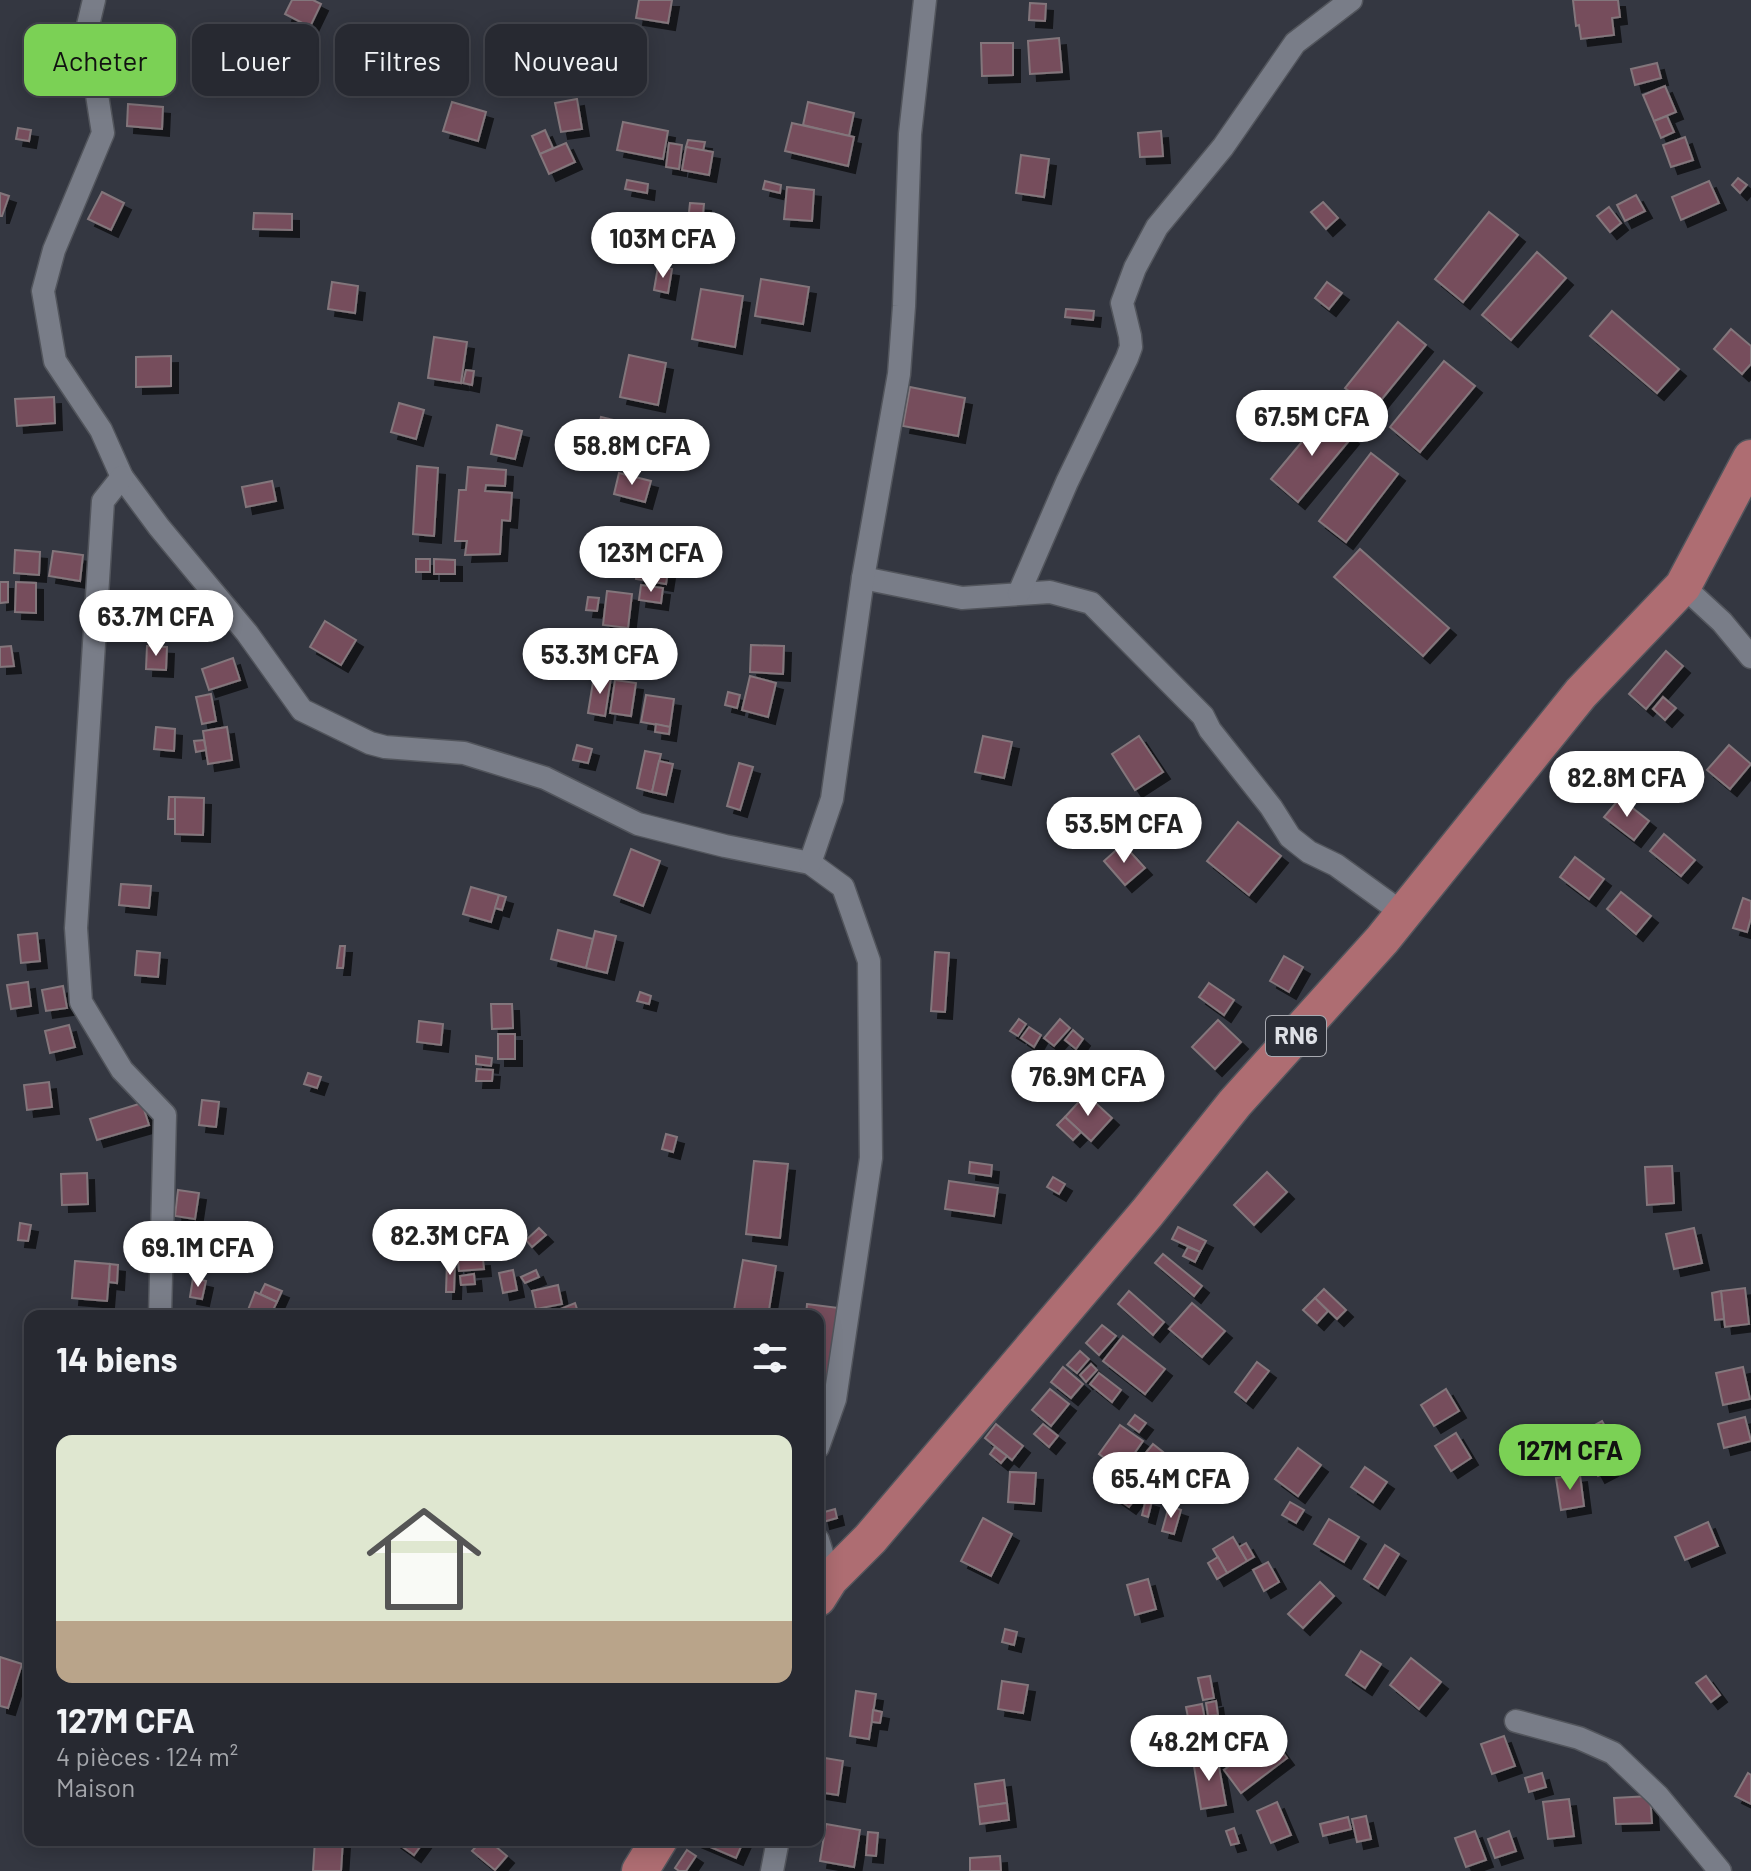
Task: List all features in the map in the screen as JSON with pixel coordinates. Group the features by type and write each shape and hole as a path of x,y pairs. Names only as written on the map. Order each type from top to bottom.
{"highway":[{"name":"RN6","path":"824,1588 870,1539 1147,1213 1235,1103 1382,940 1401,912 1581,693 1683,586 1751,458"},
{"path":"640,1871 655,1846"}],"street":[{"path":"94,0 84,42 103,133 54,250 43,291 55,361 101,430 122,477 247,633 302,710 370,743 464,753 545,778 638,824 810,863 843,887 869,961 871,1158 835,1399 824,1430"},
{"path":"810,863 832,799 863,578 899,374 910,134 925,0"},
{"path":"1019,593 1067,482 1127,358 1131,347 1122,303 1135,268 1157,227 1223,147 1295,43 1351,0"},
{"path":"122,477 103,501 76,928 81,1002 122,1070 165,1115 160,1310"},
{"path":"863,578 962,598 1050,592 1091,603 1203,716 1210,730 1271,807 1290,837 1309,852 1336,865 1401,912"},
{"path":"1683,586 1722,622 1751,657"},
{"path":"1516,1721 1579,1738 1613,1753 1658,1796 1720,1871"},
{"path":"772,1871 777,1846"}],"building":[{"path":"292,0 313,0 321,4 311,24 304,24 285,14"},
{"path":"639,0 672,0 668,23 636,18"},
{"path":"1573,0 1618,0 1620,17 1612,18 1614,35 1581,39"},
{"path":"1030,3 1046,4 1045,21 1029,20"},
{"path":"1059,38 1062,72 1030,74 1028,41"},
{"path":"981,43 1013,43 1013,75 982,76"},
{"path":"1657,63 1661,78 1635,85 1631,69"},
{"path":"1665,86 1676,112 1654,121 1643,95"},
{"path":"577,99 582,129 561,132 555,103"},
{"path":"452,102 486,112 478,141 443,131"},
{"path":"808,102 854,113 849,136 803,125"},
{"path":"128,104 163,107 162,129 127,126"},
{"path":"1667,116 1674,132 1661,138 1654,121"},
{"path":"623,122 668,131 663,159 617,150"},
{"path":"792,123 854,137 848,166 785,151"},
{"path":"18,128 31,130 29,141 16,139"},
{"path":"545,130 553,148 540,154 532,136"},
{"path":"1161,131 1163,156 1140,157 1138,133"},
{"path":"1685,137 1693,160 1671,167 1663,145"},
{"path":"688,140 705,142 703,151 686,147"},
{"path":"566,143 575,162 549,174 540,154"},
{"path":"669,143 682,145 679,169 666,167"},
{"path":"686,147 713,152 709,175 682,170"},
{"path":"1021,155 1049,159 1044,197 1016,193"},
{"path":"1738,178 1747,185 1740,193 1732,185"},
{"path":"627,180 648,184 647,193 625,189"},
{"path":"765,181 781,185 780,193 763,189"},
{"path":"1709,181 1719,203 1681,220 1672,197"},
{"path":"787,187 814,190 812,221 784,219"},
{"path":"102,192 124,203 111,230 88,219"},
{"path":"0,193 9,196 2,216 0,216"},
{"path":"1636,195 1645,211 1625,221 1617,205"},
{"path":"1323,202 1338,218 1326,229 1311,212"},
{"path":"690,203 704,204 702,224 688,222"},
{"path":"1609,207 1621,223 1610,232 1597,216"},
{"path":"1489,212 1518,235 1463,302 1435,279"},
{"path":"254,213 292,214 292,230 253,229"},
{"path":"1537,252 1566,278 1511,340 1482,315"},
{"path":"658,267 672,269 668,293 654,290"},
{"path":"761,279 809,287 803,324 755,316"},
{"path":"332,282 358,286 355,313 328,309"},
{"path":"1327,282 1342,293 1329,309 1315,298"},
{"path":"701,289 743,296 735,347 692,339"},
{"path":"1066,309 1094,311 1093,320 1065,317"},
{"path":"1612,311 1679,369 1657,393 1590,336"},
{"path":"1398,322 1426,345 1373,410 1345,388"},
{"path":"1731,329 1751,346 1751,364 1742,374 1714,349"},
{"path":"434,337 467,342 461,383 428,378"},
{"path":"629,355 666,363 658,405 620,397"},
{"path":"171,356 171,386 136,387 136,357"},
{"path":"1444,361 1475,386 1420,452 1390,427"},
{"path":"466,370 474,371 472,385 463,383"},
{"path":"910,387 965,398 958,436 903,426"},
{"path":"54,397 55,423 17,426 15,399"},
{"path":"399,403 424,410 416,439 391,432"},
{"path":"1325,414 1352,437 1298,502 1271,479"},
{"path":"601,417 655,430 650,454 595,442"},
{"path":"497,425 522,431 515,459 491,454"},
{"path":"1371,453 1398,474 1346,542 1319,521"},
{"path":"417,466 438,468 434,536 413,534"},
{"path":"468,467 506,470 505,486 486,485 485,491 512,493 510,521 502,520 500,554 465,555 467,541 455,541 459,490 466,490"},
{"path":"619,473 651,481 645,502 614,494"},
{"path":"272,481 276,501 246,507 242,487"},
{"path":"642,534 673,539 666,584 636,579"},
{"path":"1360,549 1449,628 1423,656 1334,577"},
{"path":"15,550 40,552 39,575 14,573"},
{"path":"53,551 83,555 80,581 49,576"},
{"path":"416,559 430,559 430,572 416,572"},
{"path":"434,559 455,560 455,574 434,574"},
{"path":"0,582 8,582 8,602 0,603"},
{"path":"16,582 36,583 36,613 15,612"},
{"path":"641,585 663,588 661,603 639,600"},
{"path":"607,591 632,594 628,628 603,625"},
{"path":"588,597 599,598 597,611 586,610"},
{"path":"325,621 356,640 341,665 310,647"},
{"path":"751,645 784,646 783,674 750,672"},
{"path":"11,646 14,666 0,667 0,647"},
{"path":"147,646 167,647 166,670 146,669"},
{"path":"1666,651 1683,666 1646,709 1629,694"},
{"path":"233,658 240,680 209,690 202,669"},
{"path":"594,676 611,678 605,716 588,713"},
{"path":"750,676 776,683 768,717 742,710"},
{"path":"615,680 636,683 631,716 610,713"},
{"path":"728,692 740,695 737,708 725,705"},
{"path":"211,694 216,721 202,724 196,697"},
{"path":"646,695 674,699 670,727 641,722"},
{"path":"1663,697 1676,708 1665,720 1653,709"},
{"path":"656,724 670,727 669,734 655,732"},
{"path":"156,727 175,729 174,751 154,749"},
{"path":"227,727 232,760 208,764 203,731"},
{"path":"983,736 1012,742 1004,778 975,772"},
{"path":"1139,736 1163,772 1135,790 1112,754"},
{"path":"204,740 206,750 196,752 194,741"},
{"path":"577,745 592,749 588,763 573,760"},
{"path":"1729,745 1751,764 1730,789 1707,770"},
{"path":"645,751 661,754 652,792 637,788"},
{"path":"659,761 673,764 666,795 652,792"},
{"path":"739,763 753,767 740,810 727,806"},
{"path":"169,797 175,797 175,819 168,819"},
{"path":"175,797 204,798 203,835 175,834"},
{"path":"1620,798 1649,821 1634,840 1604,817"},
{"path":"1238,822 1281,856 1249,895 1207,861"},
{"path":"1664,834 1695,860 1681,876 1650,851"},
{"path":"1123,844 1145,868 1125,885 1104,861"},
{"path":"631,849 660,861 643,906 614,895"},
{"path":"1575,857 1604,879 1589,899 1560,877"},
{"path":"121,884 151,886 149,908 119,905"},
{"path":"471,887 499,895 491,922 463,914"},
{"path":"1621,892 1651,916 1636,934 1607,909"},
{"path":"499,895 506,897 502,910 495,908"},
{"path":"1743,898 1751,901 1747,932 1733,928"},
{"path":"558,930 593,939 586,968 551,959"},
{"path":"595,931 616,936 607,973 586,968"},
{"path":"37,933 40,961 21,963 18,935"},
{"path":"340,946 345,946 343,968 337,968"},
{"path":"137,951 160,953 158,977 135,975"},
{"path":"935,952 949,953 945,1012 931,1011"},
{"path":"1284,956 1303,967 1289,992 1270,981"},
{"path":"28,982 31,1006 11,1009 7,985"},
{"path":"1209,983 1234,1000 1224,1015 1199,997"},
{"path":"63,986 67,1008 46,1011 42,990"},
{"path":"640,992 651,996 649,1004 637,1001"},
{"path":"491,1004 512,1004 513,1028 492,1029"},
{"path":"1019,1019 1026,1024 1018,1036 1010,1031"},
{"path":"1060,1019 1070,1028 1054,1046 1044,1038"},
{"path":"1218,1020 1241,1042 1215,1069 1192,1047"},
{"path":"419,1021 443,1024 441,1045 417,1042"},
{"path":"69,1025 75,1047 50,1053 45,1031"},
{"path":"1029,1027 1041,1035 1034,1047 1021,1038"},
{"path":"1073,1030 1083,1039 1076,1049 1065,1040"},
{"path":"498,1034 515,1034 515,1059 498,1059"},
{"path":"476,1056 492,1058 491,1066 476,1064"},
{"path":"477,1069 493,1070 492,1081 476,1081"},
{"path":"308,1073 321,1077 317,1088 304,1084"},
{"path":"49,1082 52,1107 27,1110 24,1085"},
{"path":"1086,1094 1112,1118 1091,1141 1065,1117"},
{"path":"202,1100 219,1102 216,1127 199,1125"},
{"path":"142,1103 149,1125 97,1140 90,1119"},
{"path":"1065,1117 1081,1132 1073,1140 1057,1125"},
{"path":"666,1134 677,1137 673,1152 662,1149"},
{"path":"754,1161 788,1164 780,1238 746,1234"},
{"path":"970,1162 992,1165 991,1176 969,1173"},
{"path":"1672,1166 1674,1203 1647,1205 1645,1167"},
{"path":"1267,1172 1287,1192 1254,1225 1234,1205"},
{"path":"87,1173 88,1204 62,1205 61,1174"},
{"path":"1053,1177 1065,1184 1059,1194 1047,1187"},
{"path":"949,1181 998,1188 994,1216 945,1209"},
{"path":"178,1190 199,1193 195,1219 175,1216"},
{"path":"20,1223 31,1225 28,1241 18,1240"},
{"path":"1178,1227 1206,1241 1200,1252 1172,1239"},
{"path":"539,1228 546,1235 532,1247 526,1240"},
{"path":"1694,1228 1702,1263 1674,1269 1666,1234"},
{"path":"493,1234 496,1245 476,1249 474,1237"},
{"path":"1188,1247 1200,1252 1195,1262 1183,1256"},
{"path":"1163,1254 1202,1286 1194,1296 1155,1263"},
{"path":"483,1259 484,1269 459,1271 458,1260"},
{"path":"743,1260 776,1266 769,1310 734,1310"},
{"path":"75,1261 110,1264 107,1301 72,1298"},
{"path":"447,1262 455,1262 454,1292 446,1292"},
{"path":"110,1264 118,1265 117,1283 109,1282"},
{"path":"513,1270 517,1290 503,1293 499,1273"},
{"path":"536,1270 539,1277 525,1283 521,1277"},
{"path":"474,1274 475,1284 461,1285 460,1276"},
{"path":"193,1278 206,1281 202,1299 190,1297"},
{"path":"265,1284 282,1291 277,1302 260,1294"},
{"path":"558,1285 562,1304 536,1309 532,1291"},
{"path":"1745,1288 1749,1324 1725,1327 1721,1291"},
{"path":"1324,1289 1346,1310 1337,1319 1315,1298"},
{"path":"1129,1291 1164,1322 1153,1335 1118,1304"},
{"path":"1721,1291 1724,1319 1715,1320 1712,1293"},
{"path":"255,1292 277,1302 273,1310 248,1310"},
{"path":"1315,1298 1328,1311 1317,1323 1303,1310"},
{"path":"575,1303 577,1310 558,1310"},
{"path":"1192,1303 1225,1331 1202,1357 1169,1329"},
{"path":"807,1304 839,1308 830,1396 824,1395 824,1310 806,1310"},
{"path":"1102,1325 1116,1336 1099,1355 1086,1343"},
{"path":"1123,1336 1165,1369 1145,1394 1103,1361"},
{"path":"1080,1351 1089,1359 1077,1373 1067,1365"},
{"path":"1257,1362 1269,1371 1246,1401 1235,1392"},
{"path":"1091,1364 1097,1370 1086,1382 1080,1375"},
{"path":"1063,1367 1083,1384 1071,1398 1051,1382"},
{"path":"1743,1367 1750,1399 1723,1405 1716,1373"},
{"path":"1099,1373 1121,1390 1112,1402 1090,1384"},
{"path":"1050,1389 1069,1404 1051,1426 1032,1410"},
{"path":"1446,1389 1459,1411 1434,1426 1421,1405"},
{"path":"1135,1415 1146,1423 1139,1432 1128,1424"},
{"path":"1745,1417 1751,1441 1724,1448 1718,1424"},
{"path":"1602,1421 1613,1440 1584,1456 1573,1437"},
{"path":"996,1424 1023,1446 1012,1460 985,1438"},
{"path":"1043,1424 1058,1436 1049,1447 1034,1434"},
{"path":"1120,1425 1143,1441 1122,1471 1099,1454"},
{"path":"1456,1433 1471,1458 1451,1471 1435,1446"},
{"path":"1613,1440 1625,1461 1611,1469 1599,1447"},
{"path":"1153,1444 1163,1452 1144,1474 1135,1466"},
{"path":"995,1447 1007,1456 1001,1463 990,1454"},
{"path":"1298,1448 1321,1465 1298,1496 1275,1479"},
{"path":"1602,1454 1611,1469 1598,1476 1590,1461"},
{"path":"1365,1467 1387,1482 1373,1502 1351,1487"},
{"path":"1010,1472 1036,1473 1034,1504 1008,1502"},
{"path":"1580,1475 1584,1506 1561,1510 1556,1478"},
{"path":"1115,1477 1139,1494 1129,1507 1105,1490"},
{"path":"1146,1499 1152,1501 1148,1517 1142,1515"},
{"path":"1290,1502 1304,1510 1296,1523 1282,1515"},
{"path":"1169,1506 1181,1510 1174,1534 1162,1531"},
{"path":"835,1509 837,1518 824,1522 824,1512"},
{"path":"983,1518 1012,1534 991,1576 961,1561"},
{"path":"1329,1519 1359,1537 1344,1562 1314,1544"},
{"path":"1708,1522 1718,1546 1685,1560 1675,1537"},
{"path":"1233,1537 1247,1561 1227,1573 1213,1549"},
{"path":"1246,1543 1254,1557 1247,1561 1239,1547"},
{"path":"1385,1545 1399,1554 1378,1588 1364,1579"},
{"path":"1218,1557 1227,1573 1217,1579 1208,1563"},
{"path":"1268,1562 1279,1582 1264,1591 1253,1570"},
{"path":"1148,1579 1156,1609 1135,1615 1127,1585"},
{"path":"1320,1582 1334,1596 1303,1628 1288,1614"},
{"path":"1005,1629 1017,1632 1014,1645 1002,1642"},
{"path":"1361,1651 1381,1664 1365,1688 1346,1675"},
{"path":"0,1657 22,1664 8,1708 0,1706"},
{"path":"1411,1658 1441,1682 1419,1709 1390,1685"},
{"path":"1210,1676 1214,1698 1203,1700 1198,1678"},
{"path":"1706,1676 1720,1695 1711,1702 1696,1683"},
{"path":"1002,1681 1028,1685 1023,1713 998,1709"},
{"path":"856,1691 876,1694 869,1739 850,1736"},
{"path":"1216,1701 1218,1715 1208,1716 1206,1703"},
{"path":"1202,1704 1207,1730 1191,1733 1186,1707"},
{"path":"873,1710 882,1712 880,1723 872,1722"},
{"path":"1270,1735 1287,1758 1241,1793 1224,1770"},
{"path":"1206,1736 1208,1750 1197,1750 1195,1737"},
{"path":"1504,1736 1515,1766 1492,1774 1481,1744"},
{"path":"1217,1756 1226,1805 1201,1809 1193,1760"},
{"path":"824,1758 843,1761 838,1795 824,1793"},
{"path":"1542,1773 1546,1787 1529,1792 1525,1778"},
{"path":"1748,1773 1751,1775 1751,1804 1735,1796"},
{"path":"1004,1780 1007,1803 978,1807 975,1784"},
{"path":"1650,1796 1652,1823 1616,1824 1614,1798"},
{"path":"1569,1799 1574,1836 1548,1839 1543,1802"},
{"path":"1277,1802 1291,1835 1271,1843 1257,1811"},
{"path":"1007,1803 1009,1820 980,1824 978,1807"},
{"path":"1366,1816 1371,1839 1357,1842 1352,1819"},
{"path":"1348,1817 1351,1829 1323,1836 1320,1824"},
{"path":"826,1824 860,1830 854,1867 820,1861"},
{"path":"1234,1828 1239,1843 1231,1845 1226,1831"},
{"path":"1475,1831 1486,1860 1466,1867 1455,1838"},
{"path":"1509,1831 1516,1851 1495,1858 1488,1839"},
{"path":"868,1832 878,1833 876,1856 866,1855"},
{"path":"315,1846 343,1846 341,1871 313,1871"},
{"path":"401,1846 421,1846 414,1855"},
{"path":"477,1846 495,1846 507,1856 495,1870 472,1851"},
{"path":"708,1846 741,1846 736,1858"},
{"path":"687,1850 696,1856 686,1871 679,1871 675,1868"},
{"path":"1000,1856 1001,1871 970,1871 970,1858"}]}
